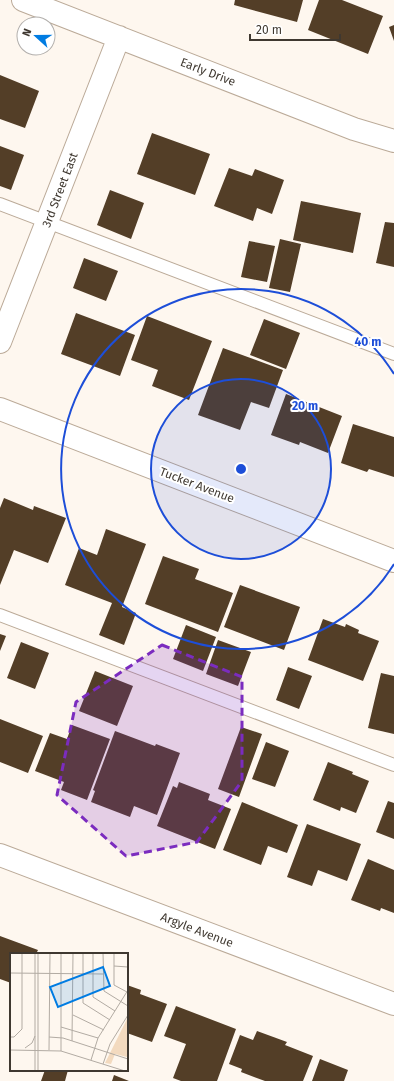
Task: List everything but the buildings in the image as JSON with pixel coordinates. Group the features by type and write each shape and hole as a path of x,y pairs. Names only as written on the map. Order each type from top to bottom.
{"street":[{"name":"Early Drive","path":"23,0 354,128 394,141"},
{"name":"3rd Street East","path":"0,342 119,37"},
{"name":"Tucker Avenue","path":"0,409 394,561"},
{"name":"Argyle Avenue","path":"0,855 394,1004"}],"lane":[{"path":"0,204 394,354"},
{"path":"0,615 394,765"}],"highlighted area":[{"path":"162,645 242,677 242,781 197,842 126,856 57,795 76,702"}]}
